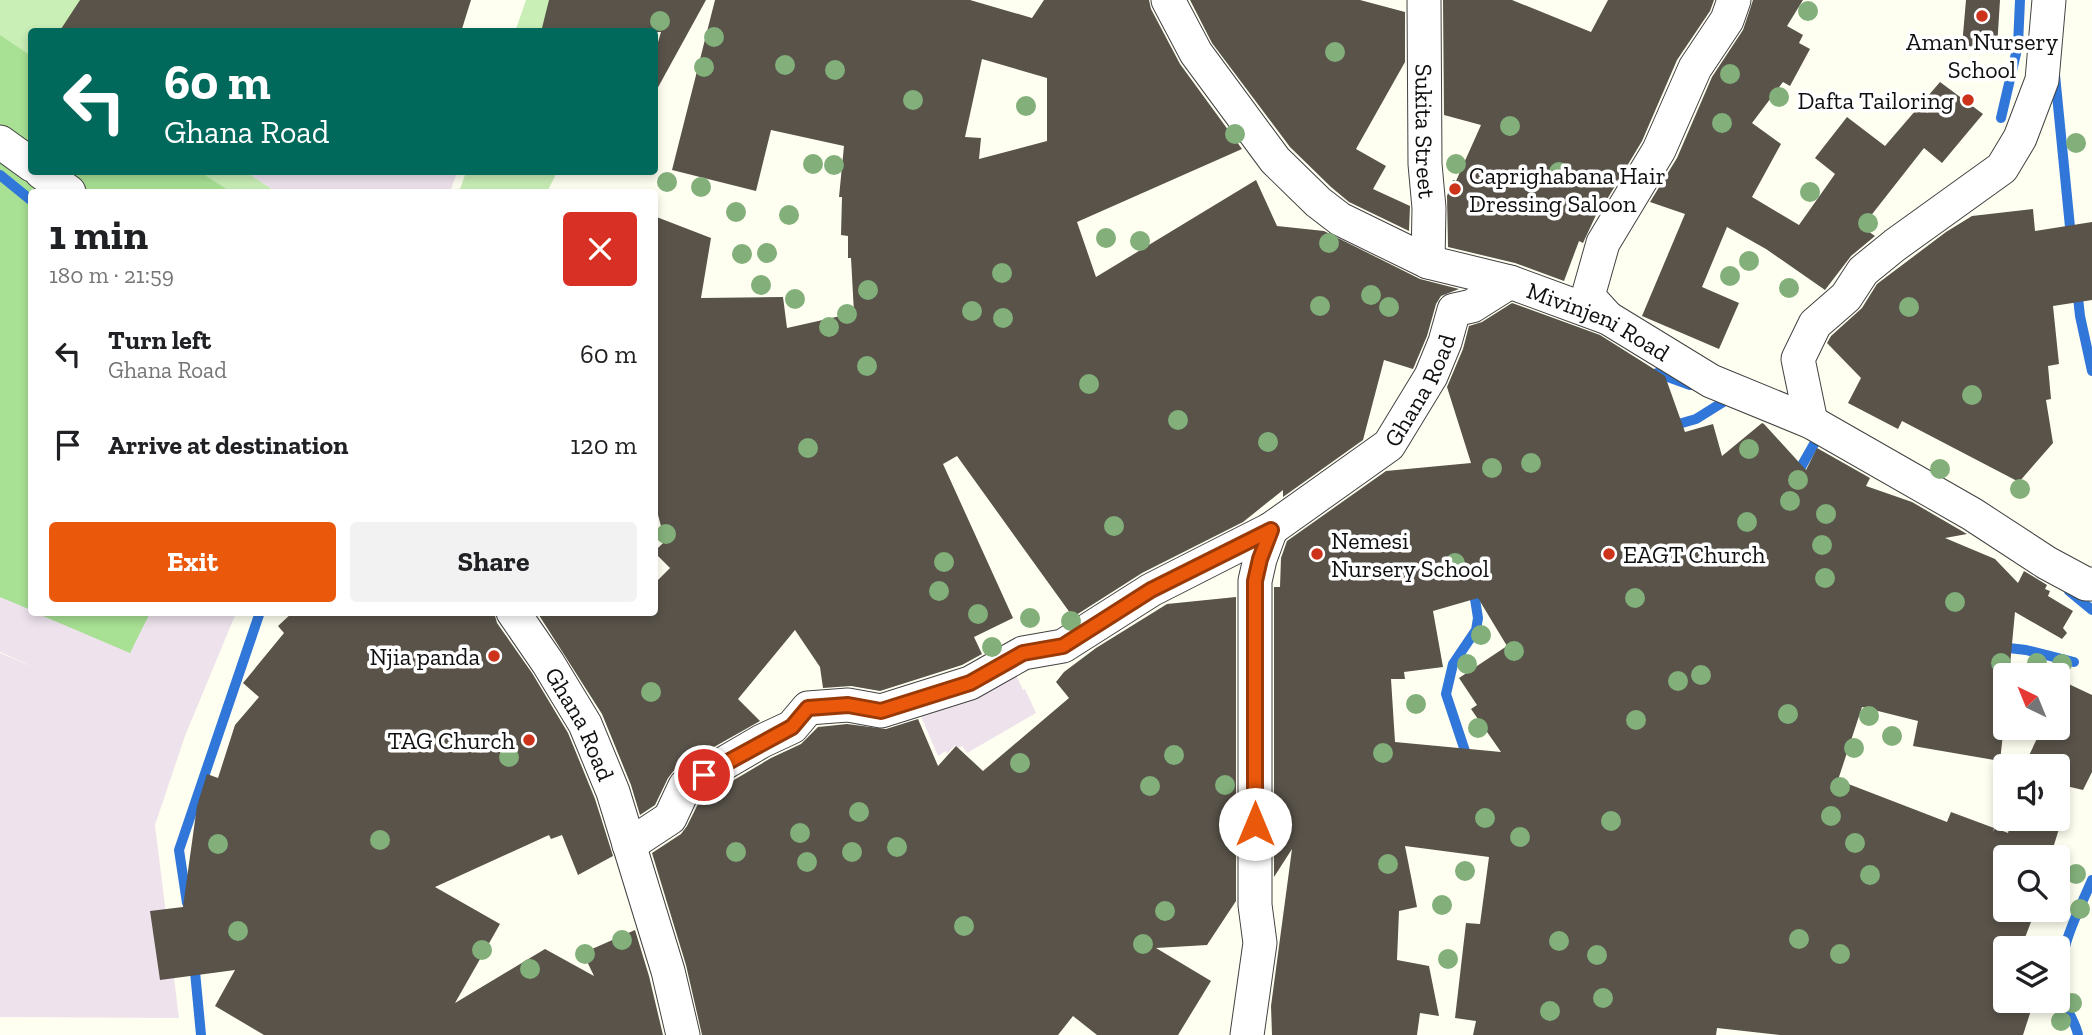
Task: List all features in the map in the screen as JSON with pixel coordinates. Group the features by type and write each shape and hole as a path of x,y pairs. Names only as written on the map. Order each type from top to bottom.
{"street":[{"name":"Mivinjeni Road","path":"1168,0 1196,53 1275,160 1339,219 1428,262 1510,282 1608,318 1711,380 1811,422 1972,514 2048,563 2086,584 2092,584"},
{"name":"Sukita Street","path":"1424,0 1428,262"},
{"path":"1608,318 1588,296 1603,243 1659,150 1695,68 1727,20 1734,0"},
{"path":"1811,422 1798,359 1815,324 1846,297 1863,271 2003,168 2020,138 2042,80 2049,0"},
{"path":"0,142 28,162"},
{"path":"45,175 65,189"},
{"name":"Ghana Road","path":"629,845 670,818 685,786 762,741 792,727 808,708 848,705 881,711 970,683 1023,653 1063,646 1151,590 1271,530 1389,445 1431,376 1454,310 1472,306 1510,282"},
{"path":"1248,1035 1260,943 1255,905 1255,581 1271,530"},
{"name":"Ghana Road","path":"516,616 585,724 613,792 668,971 683,1035"}],"shaded area":[{"path":"250,175 456,175 451,189 272,189"},
{"path":"0,223 28,243 28,616 235,616 185,736 155,825 179,1018 0,1017 0,653 36,668 0,652"},
{"path":"1014,670 1036,713 967,753 962,746 958,748 955,745 947,754 946,751 938,756 919,712"}],"green space":[{"path":"0,0 80,0 95,28 28,28 28,59 0,40"},
{"path":"526,0 645,0 631,28 516,28"},
{"path":"0,35 28,54 28,175 205,175 226,189 28,189 28,609 0,597"},
{"path":"202,175 250,175 272,189 224,189"},
{"path":"465,175 556,175 548,189 460,189"},
{"path":"43,616 148,616 130,653"}],"building":[{"path":"80,0 471,0 462,28 62,28"},
{"path":"549,0 706,0 658,87 658,42 661,32 658,32 658,28 542,28"},
{"path":"715,0 970,0 1032,18 1044,0 1149,0 1151,9 1180,64 1242,149 1077,222 1096,277 1256,180 1277,226 1324,231 1420,279 1459,289 1441,296 1436,304 1427,336 1413,369 1384,360 1363,440 1283,497 1283,490 1243,522 1142,573 1073,617 957,456 943,464 1013,618 974,637 982,654 962,665 880,691 851,686 823,688 820,667 795,630 738,699 760,721 675,769 655,805 640,815 631,785 602,714 540,616 658,616 658,580 670,568 658,556 658,548 665,541 658,515 658,218 711,238 701,298 783,297 787,328 854,313 848,236 841,235 842,197 839,197 844,146 771,130 756,191 672,170","holes":["982,59 1047,78 1047,141 979,159 981,138 965,137"]},
{"path":"1190,0 1360,0 1405,12 1405,62 1356,149 1386,166 1373,189 1410,206 1409,231 1349,202 1290,147 1212,43"},
{"path":"1443,0 1512,0 1591,32 1608,0 1714,0 1710,11 1677,60 1642,141 1606,201 1603,200 1583,243 1579,241 1564,281 1515,263 1448,247 1447,196 1481,125 1444,115"},
{"path":"1753,0 1803,0 1787,26 1803,35 1799,43 1810,49 1790,86 1783,82 1752,123 1781,144 1752,197 1799,225 1835,174 1815,158 1847,117 1885,146 1940,82 1983,114 1942,163 1924,148 1862,227 1875,236 1851,256 1825,290 1766,249 1727,227 1702,287 1739,303 1719,349 1642,316 1685,214 1650,202 1677,158 1712,77 1743,30"},
{"path":"1966,0 2000,0 1997,48 1962,46"},
{"path":"2033,209 2035,231 2092,222 2092,300 2053,306 2059,364 2048,366 2051,399 2046,400 2053,443 2019,482 1902,421 1898,429 1848,403 1861,378 1827,343 1831,336 1862,308 1877,284 1946,232 1972,216"},
{"path":"1512,303 1600,335 1665,376 1685,432 1713,424 1722,456 1762,423 1806,470 1817,448 1870,478 1866,486 1912,502 1967,534 1945,538 1995,559 2018,583 2024,571 2047,585 2045,589 2050,591 2048,596 2073,611 2063,628 2067,633 2062,639 2015,612 2010,663 1993,663 1993,740 2002,740 2001,754 1993,754 1993,760 1913,746 1918,721 1862,707 1838,780 1947,822 1951,812 1993,828 1993,832 2058,831 2054,845 1993,845 1993,922 2031,922 2026,936 1993,936 1993,1013 2030,1013 2023,1035 1780,1035 1717,1028 1716,1035 1473,1035 1476,1021 1455,1018 1466,923 1480,924 1489,857 1405,846 1417,907 1399,911 1397,960 1429,966 1439,1016 1420,1013 1417,1035 1272,1035 1271,1006 1292,849 1274,877 1274,587 1280,587 1281,558 1287,541 1386,471 1471,463 1447,387 1463,349 1469,326 1482,322","holes":["1478,598 1507,646 1459,678 1477,705 1471,709 1501,752 1395,742 1391,679 1405,679 1404,672 1443,667 1433,611"]},
{"path":"1236,597 1236,901 1207,945 1156,948 1211,981 1178,1035 1097,1035 1073,1016 1058,1035 702,1035 686,965 652,853 681,834 700,800 771,758 801,744 818,727 847,724 886,729 918,719 938,766 956,746 983,771 1069,698 1056,682 1064,672 1096,648 1167,604"},
{"path":"289,616 495,616 568,733 595,799 613,856 578,875 562,835 551,839 549,835 435,887 500,924 455,1003 545,949 594,976 583,953 635,930 663,1035 264,1035 215,1006 235,970 160,980 150,911 183,907 197,806 207,774 218,778 235,725 259,697 243,683 284,633 278,626"},
{"path":"2070,685 2092,695 2092,772 2083,790 2070,787 2070,754 2030,754 2036,740 2070,740"}],"waterway":[{"path":"2001,118 2018,45 2020,0"},
{"path":"2055,75 2071,237"},
{"path":"0,175 28,198"},
{"path":"2077,288 2092,371"},
{"path":"1657,373 1690,385"},
{"path":"1668,427 1696,419 1728,399"},
{"path":"1790,472 1801,467 1818,437"},
{"path":"1470,758 1466,754 1446,694 1453,664 1476,630 1478,618 1475,599 1485,589"},
{"path":"2069,591 2092,610"},
{"path":"187,903 179,850 259,616"},
{"path":"2000,647 2026,650 2074,662"},
{"path":"2078,1035 2064,1000 2062,967 2068,938 2092,880"},
{"path":"194,961 201,1035"}],"place":[{"name":"Aman Nursery School","path":"1982,16"},
{"name":"Dafta Tailoring","path":"1968,100"},
{"name":"Caprighabana Hair Dressing Saloon","path":"1455,189"},
{"name":"Nemesi Nursery School","path":"1317,554"},
{"name":"EAGT Church","path":"1609,554"},
{"name":"Njia panda","path":"494,656"},
{"name":"TAG Church","path":"529,740"}],"route":[{"path":"704,775 792,727 808,708 848,705 881,711 970,683 1023,653 1063,646 1151,590 1271,530 1255,581 1255,824"}]}
